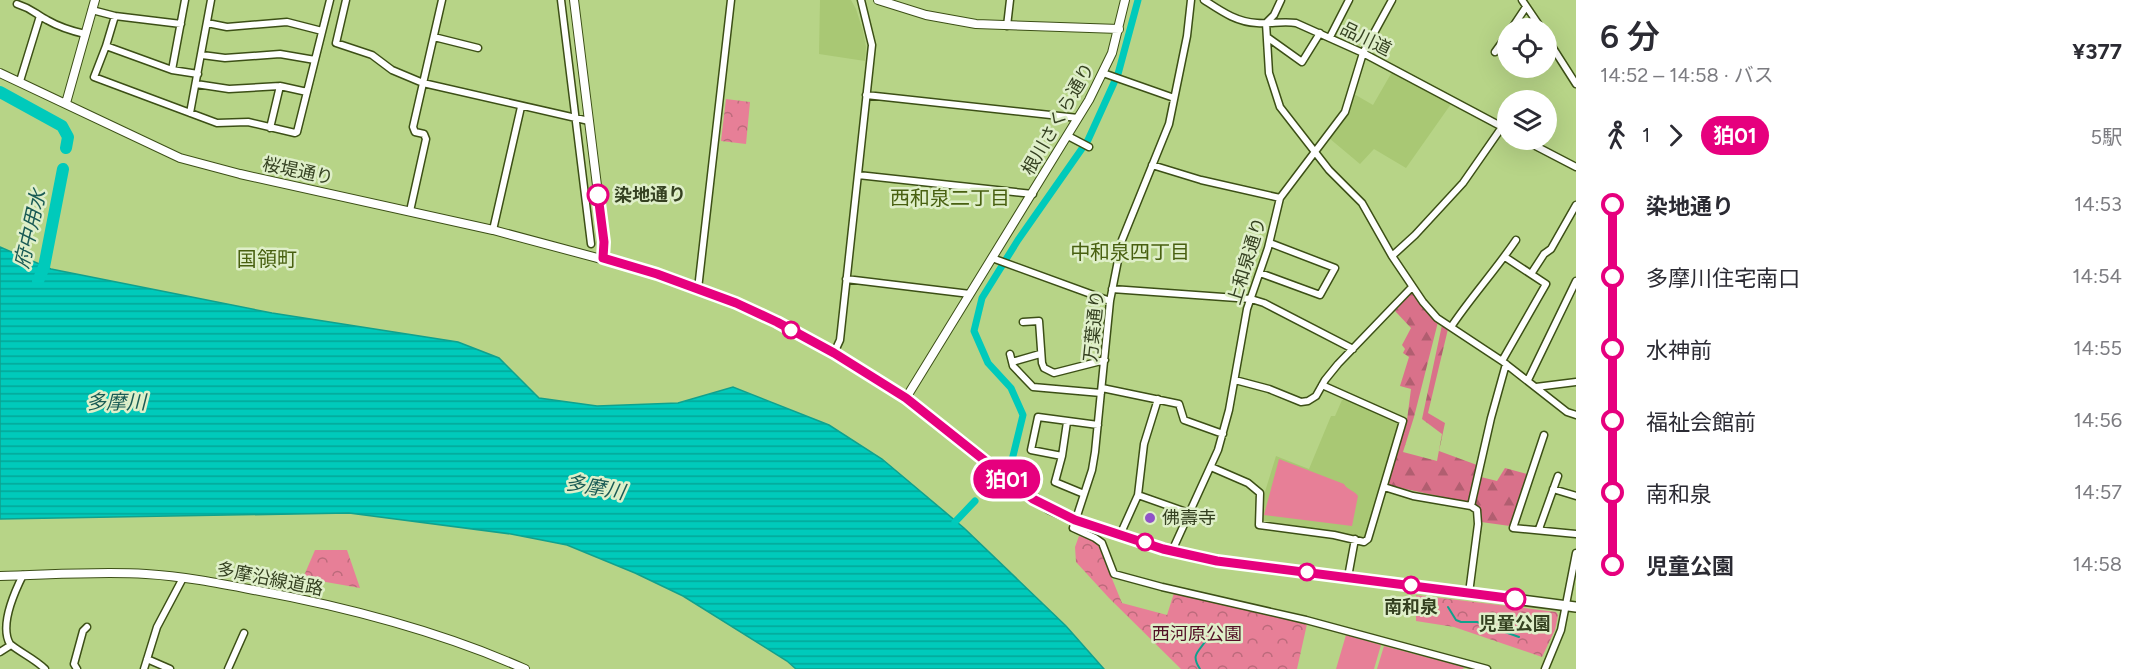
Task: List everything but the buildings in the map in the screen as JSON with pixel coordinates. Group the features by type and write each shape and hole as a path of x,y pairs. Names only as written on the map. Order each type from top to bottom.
{"main road":[{"path":"834,353 906,398 1033,499 1075,520 1172,551 1217,561 1572,606"}],"street":[{"path":"66,103 95,0"},
{"path":"172,70 185,0"},
{"path":"190,113 212,0"},
{"path":"115,16 94,77 217,123 248,122 295,133 330,0"},
{"path":"346,0 336,43 372,55 392,70 423,83 589,121"},
{"path":"410,211 426,139 424,134 416,132 413,127 442,0"},
{"path":"561,0 591,244"},
{"path":"574,0 604,242 603,258 698,289 777,322 834,353 840,340 872,45 861,0"},
{"path":"698,289 731,0"},
{"path":"878,0 949,20 1007,26 1119,29"},
{"path":"1007,26 1010,0"},
{"name":"根川さくら通り","path":"906,398 970,294 996,260 1103,73 1112,53 1125,0"},
{"name":"万葉通り","path":"1075,520 1092,470 1110,301 1122,240 1169,124 1187,36 1191,0"},
{"name":"品川道","path":"1204,0 1238,20 1296,23 1330,37 1497,125"},
{"path":"1281,0 1274,15 1266,23 1269,73 1280,107 1314,152 1362,203 1412,287 1437,318 1504,363 1566,412 1576,415"},
{"path":"1330,37 1349,0"},
{"name":"上和泉通り","path":"1172,551 1211,467 1223,434 1247,309 1270,243 1280,198 1345,112 1363,53 1392,0"},
{"path":"1522,0 1534,18"},
{"path":"17,4 33,9 63,28 85,34"},
{"path":"1519,18 1526,7"},
{"path":"92,10 115,16 181,24"},
{"path":"20,81 40,15"},
{"path":"207,23 227,27 287,22 322,30"},
{"path":"1267,37 1302,62 1320,33"},
{"path":"434,37 478,48"},
{"path":"106,46 172,70 198,74"},
{"path":"202,54 225,58 280,54 315,60"},
{"path":"1557,54 1576,84"},
{"name":"桜堤通り","path":"0,73 157,148 188,160 248,176 493,230 603,258"},
{"path":"1103,73 1174,98"},
{"path":"196,84 229,89 280,86 307,92"},
{"path":"270,128 280,86"},
{"path":"866,95 1078,118"},
{"path":"493,230 521,107"},
{"path":"1068,135 1089,147"},
{"path":"1392,256 1415,235 1463,183 1497,139"},
{"path":"1543,150 1576,167"},
{"path":"1152,165 1201,180 1280,198"},
{"path":"858,175 1033,194"},
{"path":"1531,274 1544,254 1551,249 1576,205"},
{"path":"1450,327 1516,240"},
{"path":"1260,273 1320,295 1335,268 1270,243"},
{"path":"1471,506 1504,363 1546,284 1505,256"},
{"path":"996,260 1110,301"},
{"path":"846,279 970,294"},
{"path":"1528,381 1573,295 1576,281"},
{"path":"1235,380 1269,389 1301,402 1308,401 1316,396 1322,385 1353,349 1412,287"},
{"path":"1112,289 1251,299 1274,308 1353,349"},
{"path":"1023,322 1039,321 1040,354 1044,368 1054,373 1105,360"},
{"path":"1010,354 1012,362 1033,387 1102,391 1179,404 1184,420 1223,434"},
{"path":"1012,362 1040,354"},
{"path":"1536,387 1576,382"},
{"path":"1211,467 1248,483 1260,493 1259,525 1364,542 1368,540 1403,421 1322,385"},
{"path":"1120,534 1138,495 1144,444 1158,399"},
{"path":"1062,456 1031,450 1038,417 1098,425"},
{"path":"1067,422 1055,482 1084,494"},
{"path":"1544,435 1513,528 1576,534"},
{"path":"1539,530 1557,476"},
{"path":"1384,487 1413,496 1471,506 1477,510 1478,524 1469,593"},
{"path":"1553,489 1576,496"},
{"path":"1138,495 1189,513"},
{"path":"1075,520 1073,528 1102,543 1114,574 1306,620 1487,669"},
{"path":"1348,577 1355,539"},
{"path":"1545,669 1572,606 1576,553"},
{"name":"多摩沿線道路","path":"0,576 146,573 289,596 402,624 525,669"},
{"path":"22,575 0,626 1,634 11,645 45,669"},
{"path":"144,669 157,627 183,578"},
{"path":"76,669 74,664 83,631 87,627"},
{"path":"228,669 244,633"},
{"path":"0,652 11,645"},
{"path":"147,659 170,669"}],"shaded area":[{"path":"820,0 851,0 863,31 866,47 865,61 819,54"},
{"path":"1392,72 1451,104 1406,168 1374,149 1360,164 1329,138 1348,113 1354,94 1373,105"},
{"path":"1345,398 1401,421 1366,536 1364,538 1260,520 1264,495 1276,456 1309,469 1331,416 1335,416"}],"green space":[{"path":"726,99 750,102 746,144 721,141"},
{"path":"1412,292 1438,322 1403,452 1437,461 1442,434 1422,419 1442,325 1448,329 1428,413 1445,423 1439,451 1477,465 1469,501 1466,502 1387,485 1407,420 1411,389 1400,386 1409,357 1403,353 1405,349 1402,345 1411,328 1395,311"},
{"path":"1279,459 1344,484 1356,494 1358,496 1352,526 1264,515"},
{"path":"1505,468 1527,474 1510,526 1481,522 1480,510 1474,503 1481,477 1497,481"},
{"name":"西河原公園","path":"1079,536 1095,541 1099,547 1122,603 1167,615 1174,593 1307,624 1297,669 1181,669 1076,562 1075,547"},
{"path":"315,550 347,550 360,588 303,578"},
{"path":"1416,595 1556,612 1558,615 1555,630 1542,657 1454,627 1416,621"},
{"path":"1346,635 1381,645 1374,669 1336,669"},
{"path":"1384,646 1464,667 1463,669 1377,669"}],"water":[{"name":"多摩川","path":"0,247 51,269 272,313 458,342 499,358 539,398 597,406 678,403 733,387 829,425 882,459 964,528 1066,626 1104,669 796,669 787,661 683,596 635,573 567,545 511,534 349,513 0,519"}],"waterway":[{"path":"1006,466 1012,460 1023,415 1011,388 988,363 974,331 982,298 1018,240 1088,140 1118,74 1138,0"},
{"name":"府中用水","path":"0,92 62,126 68,137 66,148"},
{"name":"府中用水","path":"38,281 44,267 63,169"},
{"path":"955,522 975,501"},
{"path":"1448,607 1456,620 1477,622 1519,637"},
{"path":"1200,669 1196,656 1207,639"}],"bus line":[{"name":"狛01","path":"598,195 604,242 603,258 657,274 736,303 834,353 906,398 1033,499 1050,509 1075,520 1163,549 1217,561 1515,599"}],"place":[{"name":"染地通り","path":"598,195"},
{"name":"佛壽寺","path":"1150,518"},
{"name":"南和泉","path":"1411,585"},
{"name":"児童公園","path":"1515,599"}],"district":[{"name":"西和泉二丁目","path":"950,198"},
{"name":"中和泉四丁目","path":"1130,252"},
{"name":"国領町","path":"267,259"}]}
